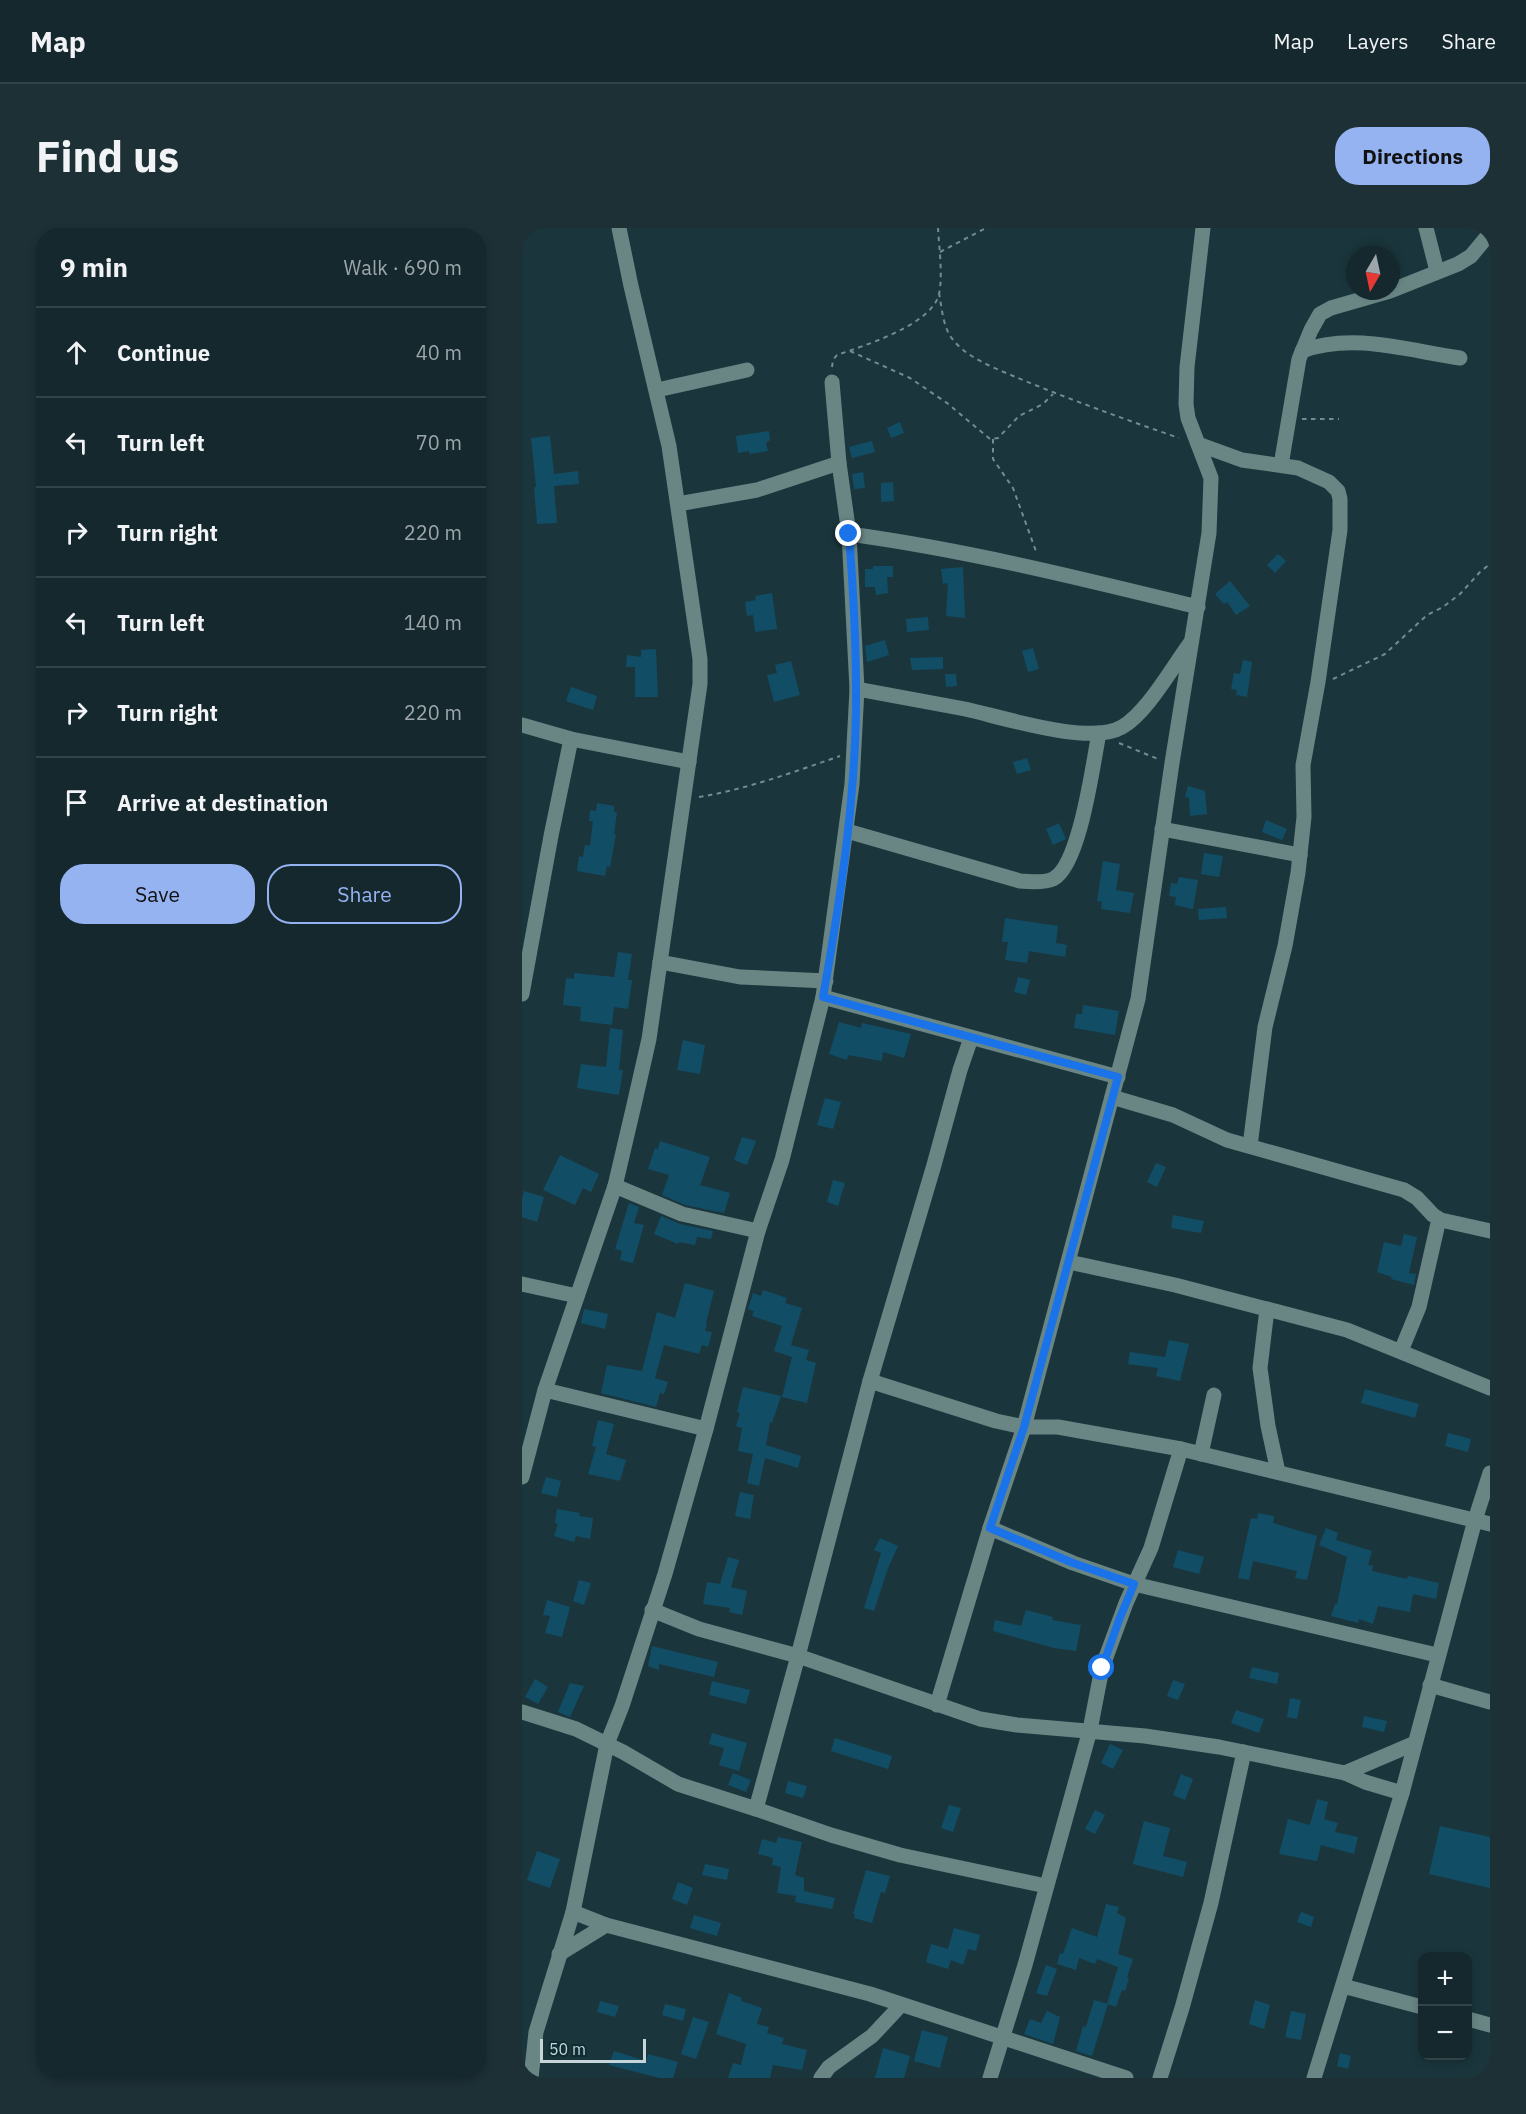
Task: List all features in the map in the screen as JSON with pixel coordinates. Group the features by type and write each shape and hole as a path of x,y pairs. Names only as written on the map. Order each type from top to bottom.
{"street":[{"path":"522,1477 545,1390 615,1186 649,1039 698,706 700,659 669,446 619,228"},
{"path":"1196,228 1200,244"},
{"path":"937,1705 990,1528 1024,1427 1138,999 1172,763 1209,533 1211,478 1188,418 1186,404 1187,367 1203,228"},
{"path":"1426,228 1437,271"},
{"path":"1281,465 1302,351 1317,318 1326,310 1390,291 1467,259 1490,233"},
{"path":"1302,351 1321,346 1366,343 1460,358"},
{"path":"657,390 747,370"},
{"path":"531,2078 536,2032 573,1912 607,1744 622,1706 665,1575 758,1231 782,1160 826,981 846,831 854,751 856,689 849,534 832,382"},
{"path":"1198,444 1242,460 1298,468 1329,482 1340,495 1340,530 1318,682 1303,765 1304,817 1300,855 1285,946 1263,1040 1250,1146"},
{"path":"678,504 757,490 840,463"},
{"path":"849,534 918,543 1198,607"},
{"path":"856,689 962,709 1052,730 1099,733 1119,729 1131,721 1193,638"},
{"path":"522,725 571,739 689,762"},
{"path":"846,831 1020,881 1037,882 1053,879 1066,863 1083,820 1099,733"},
{"path":"522,994 526,942 571,739"},
{"path":"1162,829 1300,855"},
{"path":"660,962 740,977 826,981"},
{"path":"823,997 1118,1077"},
{"path":"756,1809 870,1381 971,1038"},
{"path":"1113,1097 1173,1115 1227,1140 1404,1190 1417,1198 1439,1219 1490,1231"},
{"path":"615,1186 682,1214 758,1231"},
{"path":"1401,1351 1419,1307 1439,1219"},
{"path":"1069,1262 1175,1285 1347,1330 1490,1388"},
{"path":"522,1284 577,1296"},
{"path":"1267,1309 1260,1368 1268,1426 1278,1472"},
{"path":"870,1381 996,1421 1024,1427 1058,1427 1181,1449 1490,1524"},
{"path":"545,1390 706,1429"},
{"path":"1201,1454 1214,1395"},
{"path":"990,2078 1090,1730 1102,1668 1119,1620 1151,1548 1181,1449"},
{"path":"1314,2078 1402,1793 1437,1655 1490,1473"},
{"path":"990,1528 1073,1563 1134,1584 1437,1655"},
{"path":"652,1610 699,1629 798,1656 980,1719 1008,1724 1090,1730 1186,1741 1345,1773 1365,1782 1402,1793"},
{"path":"1430,1685 1490,1702"},
{"path":"522,1712 576,1729 678,1784 831,1835 900,1855 1046,1886"},
{"path":"1345,1773 1413,1744"},
{"path":"1160,2078 1211,1903 1244,1752"},
{"path":"573,1912 606,1925 737,1958 901,2005 1126,2078"},
{"path":"559,1954 606,1925"},
{"path":"1342,1986 1418,2006"},
{"path":"821,2078 829,2067 872,2036 901,2005"},
{"path":"1472,2020 1490,2025"}],"path":[{"path":"938,228 939,293 946,327 957,344 989,365 1053,393 1198,444"},
{"path":"940,252 986,228"},
{"path":"832,382 833,360 837,356 888,337 908,325 932,306 939,293"},
{"path":"850,351 910,378 947,403 980,432 993,439"},
{"path":"993,439 1003,434 1020,416 1043,404 1053,393"},
{"path":"1290,419 1339,419"},
{"path":"993,439 993,459 1013,488 1043,570"},
{"path":"1318,682 1344,675 1385,654 1427,615 1443,607 1460,594 1490,564"},
{"path":"1099,733 1152,758 1172,763"},
{"path":"683,799 717,794 854,751"}],"building":[{"path":"900,422 904,433 891,438 887,428"},
{"path":"769,431 770,440 766,443 768,451 738,453 736,436"},
{"path":"550,436 554,474 578,471 579,484 554,486 557,523 537,524 531,438"},
{"path":"872,441 875,452 852,458 849,447"},
{"path":"863,472 865,488 854,489 852,474"},
{"path":"893,482 894,501 881,502 881,483"},
{"path":"1278,554 1286,561 1275,573 1267,565"},
{"path":"873,566 893,566 893,577 887,577 888,593 876,595 875,587 865,587 865,569 873,569"},
{"path":"963,567 965,618 946,616 948,583 943,584 941,569"},
{"path":"1230,581 1250,606 1236,615 1227,602 1224,604 1215,594"},
{"path":"772,593 777,629 755,632 753,615 747,616 745,602 756,600 755,596"},
{"path":"928,617 929,630 907,632 906,619"},
{"path":"885,640 889,655 867,662 865,646"},
{"path":"1033,648 1039,669 1028,672 1022,651"},
{"path":"656,649 658,697 635,697 635,667 626,667 627,655 641,657 641,650"},
{"path":"943,657 943,669 912,670 910,658"},
{"path":"1243,660 1252,662 1247,697 1236,695 1237,690 1231,689 1234,673 1240,674"},
{"path":"791,661 800,695 774,702 767,675 777,673 775,665"},
{"path":"945,674 956,674 957,686 946,687"},
{"path":"571,687 597,696 593,710 566,701"},
{"path":"1027,758 1031,770 1017,774 1013,762"},
{"path":"1188,786 1205,791 1207,814 1190,816 1189,798 1185,797"},
{"path":"597,803 614,806 614,812 617,812 610,867 607,866 605,876 577,871 579,856 583,857 585,845 590,846 593,821 589,821 590,810 596,811"},
{"path":"1266,820 1287,829 1282,840 1262,832"},
{"path":"1059,823 1066,839 1053,845 1046,829"},
{"path":"1204,853 1223,856 1219,877 1201,874"},
{"path":"1103,861 1120,864 1116,890 1134,893 1130,913 1101,909 1102,902 1097,901"},
{"path":"1179,877 1198,880 1193,909 1175,905 1176,897 1169,896 1171,883 1177,884"},
{"path":"1226,907 1227,918 1199,920 1198,909"},
{"path":"1005,918 1058,926 1056,943 1067,945 1065,957 1029,951 1027,963 1005,960 1008,942 1002,942"},
{"path":"618,952 632,954 628,980 632,980 628,1009 614,1007 612,1025 580,1021 581,1007 563,1005 566,978 574,979 574,973 614,977"},
{"path":"1018,977 1030,980 1026,995 1014,992"},
{"path":"1083,1005 1119,1011 1115,1035 1074,1028 1076,1014 1082,1014"},
{"path":"839,1022 861,1028 862,1023 911,1034 904,1058 883,1052 882,1061 848,1055 847,1060 829,1054"},
{"path":"610,1028 623,1030 619,1070 623,1070 619,1095 577,1088 581,1064 606,1067"},
{"path":"683,1040 705,1045 700,1074 677,1070"},
{"path":"825,1098 841,1102 833,1129 817,1125"},
{"path":"742,1137 756,1141 747,1165 734,1160"},
{"path":"660,1141 710,1157 700,1185 730,1193 724,1213 685,1205 662,1195 669,1175 648,1169 655,1148 658,1149"},
{"path":"560,1155 599,1174 591,1192 583,1188 575,1205 543,1190"},
{"path":"1156,1163 1166,1167 1157,1187 1147,1182"},
{"path":"833,1180 845,1183 838,1206 827,1202"},
{"path":"524,1191 544,1197 537,1222 522,1217"},
{"path":"629,1203 639,1207 634,1223 644,1225 633,1263 620,1260 622,1251 615,1249"},
{"path":"1173,1215 1204,1221 1201,1233 1171,1228"},
{"path":"661,1216 680,1224 713,1231 711,1239 697,1237 695,1245 679,1242 678,1244 654,1234"},
{"path":"1404,1234 1417,1237 1409,1273 1416,1274 1414,1285 1391,1279 1392,1277 1377,1272 1384,1242 1401,1246"},
{"path":"685,1283 714,1291 705,1331 712,1332 708,1347 702,1345 699,1354 664,1345 655,1378 668,1382 664,1394 660,1393 656,1407 601,1393 607,1365 642,1371 657,1312 675,1318"},
{"path":"763,1290 787,1298 785,1303 802,1308 791,1345 809,1350 806,1360 816,1363 807,1403 782,1397 792,1357 774,1351 782,1326 752,1316 754,1311 748,1309 753,1293 761,1296"},
{"path":"584,1309 608,1314 605,1329 581,1323"},
{"path":"1169,1340 1189,1344 1180,1381 1156,1376 1158,1368 1128,1364 1130,1352 1165,1357"},
{"path":"743,1387 781,1396 772,1423 770,1422 766,1445 801,1456 798,1468 765,1458 759,1486 747,1483 753,1454 738,1451 742,1428 736,1426 740,1413 737,1412"},
{"path":"1365,1389 1419,1404 1415,1418 1361,1403"},
{"path":"598,1420 614,1424 606,1454 626,1460 620,1481 588,1474 596,1447 592,1446"},
{"path":"1448,1433 1471,1439 1468,1452 1445,1446"},
{"path":"546,1477 561,1481 557,1497 541,1493"},
{"path":"740,1492 754,1495 750,1519 735,1516"},
{"path":"557,1509 593,1518 590,1539 576,1536 574,1542 554,1536 558,1524 555,1523"},
{"path":"1258,1513 1274,1516 1273,1523 1317,1536 1307,1580 1295,1578 1297,1571 1253,1561 1249,1580 1238,1578 1251,1518 1257,1519"},
{"path":"1326,1528 1338,1533 1336,1540 1372,1551 1368,1565 1373,1566 1372,1571 1439,1583 1436,1599 1413,1594 1410,1612 1378,1606 1373,1624 1359,1619 1358,1623 1331,1616 1337,1604 1347,1557 1319,1545"},
{"path":"880,1538 898,1546 874,1611 864,1608 881,1553 874,1550"},
{"path":"1178,1550 1204,1557 1199,1574 1173,1567"},
{"path":"728,1557 739,1560 731,1587 747,1591 742,1615 729,1612 730,1608 703,1604 707,1582 720,1584"},
{"path":"579,1580 591,1583 584,1605 573,1601"},
{"path":"547,1600 570,1607 562,1637 545,1633 550,1616 543,1615"},
{"path":"1026,1610 1053,1617 1052,1620 1081,1625 1076,1651 1054,1648 993,1631 995,1620 1021,1626"},
{"path":"652,1646 718,1662 714,1677 659,1664 659,1670 648,1666"},
{"path":"1252,1667 1279,1673 1277,1684 1249,1678"},
{"path":"535,1679 548,1687 538,1704 525,1697"},
{"path":"1173,1680 1185,1684 1178,1700 1167,1696"},
{"path":"712,1681 750,1690 746,1704 709,1695"},
{"path":"570,1683 584,1686 570,1717 558,1712"},
{"path":"1290,1698 1301,1700 1297,1719 1287,1717"},
{"path":"1236,1710 1264,1719 1259,1733 1231,1723"},
{"path":"1364,1716 1387,1721 1384,1732 1362,1727"},
{"path":"712,1733 747,1743 739,1771 719,1765 724,1748 709,1744"},
{"path":"835,1738 892,1756 888,1769 831,1751"},
{"path":"1110,1744 1123,1750 1113,1769 1101,1763"},
{"path":"733,1773 751,1780 746,1792 728,1785"},
{"path":"1181,1774 1193,1779 1185,1800 1173,1795"},
{"path":"788,1781 807,1786 803,1798 785,1793"},
{"path":"1317,1799 1328,1802 1324,1819 1338,1823 1335,1832 1358,1837 1354,1854 1321,1845 1317,1861 1279,1854 1288,1819 1310,1825"},
{"path":"949,1805 961,1808 953,1832 941,1828"},
{"path":"1095,1810 1105,1815 1095,1834 1085,1829"},
{"path":"1144,1821 1170,1828 1163,1856 1187,1862 1183,1877 1133,1864"},
{"path":"1440,1826 1490,1837 1490,1888 1429,1874"},
{"path":"778,1837 802,1842 795,1875 804,1878 804,1891 835,1898 832,1909 795,1902 796,1896 777,1893 781,1867 772,1865 773,1858 758,1854 762,1839 776,1843"},
{"path":"537,1851 560,1859 550,1888 527,1880"},
{"path":"705,1864 729,1869 727,1880 702,1875"},
{"path":"866,1870 890,1876 885,1893 881,1892 872,1923 854,1918 855,1914 853,1914"},
{"path":"678,1882 693,1888 687,1905 672,1899"},
{"path":"1106,1904 1119,1907 1117,1913 1126,1918 1118,1954 1133,1959 1125,1991 1122,1990 1116,2007 1107,2004 1118,1967 1097,1959 1095,1964 1079,1958 1076,1970 1057,1964 1072,1928 1097,1937"},
{"path":"1301,1912 1314,1917 1311,1927 1297,1922"},
{"path":"694,1915 721,1923 717,1936 690,1928"},
{"path":"954,1928 980,1935 976,1951 968,1949 963,1965 951,1960 948,1969 926,1962 931,1944 948,1949"},
{"path":"1046,1965 1057,1969 1047,1996 1036,1993"},
{"path":"729,1993 742,1998 741,2001 762,2008 757,2024 769,2027 767,2033 784,2038 782,2044 807,2050 802,2070 773,2065 770,2078 728,2078 733,2063 741,2065 746,2044 716,2034"},
{"path":"1094,2000 1108,2004 1092,2056 1076,2051"},
{"path":"1255,2000 1270,2005 1264,2029 1249,2024"},
{"path":"600,2001 619,2006 615,2017 597,2012"},
{"path":"665,2004 686,2009 683,2021 662,2015"},
{"path":"1047,2011 1060,2017 1053,2044 1024,2034 1030,2019 1041,2023"},
{"path":"1291,2011 1306,2014 1301,2040 1285,2037"},
{"path":"693,2017 709,2022 696,2059 681,2054"},
{"path":"922,2030 948,2037 940,2068 914,2061"},
{"path":"883,2048 910,2056 904,2078 875,2078"},
{"path":"614,2051 646,2061 648,2054 678,2062 673,2078 660,2078 609,2065"},
{"path":"1340,2053 1351,2056 1348,2069 1337,2066"}],"route":[{"path":"849,534 855,615 854,751 842,866 823,997 1118,1077 1024,1427 990,1528 1073,1563 1134,1584 1102,1668"}]}
